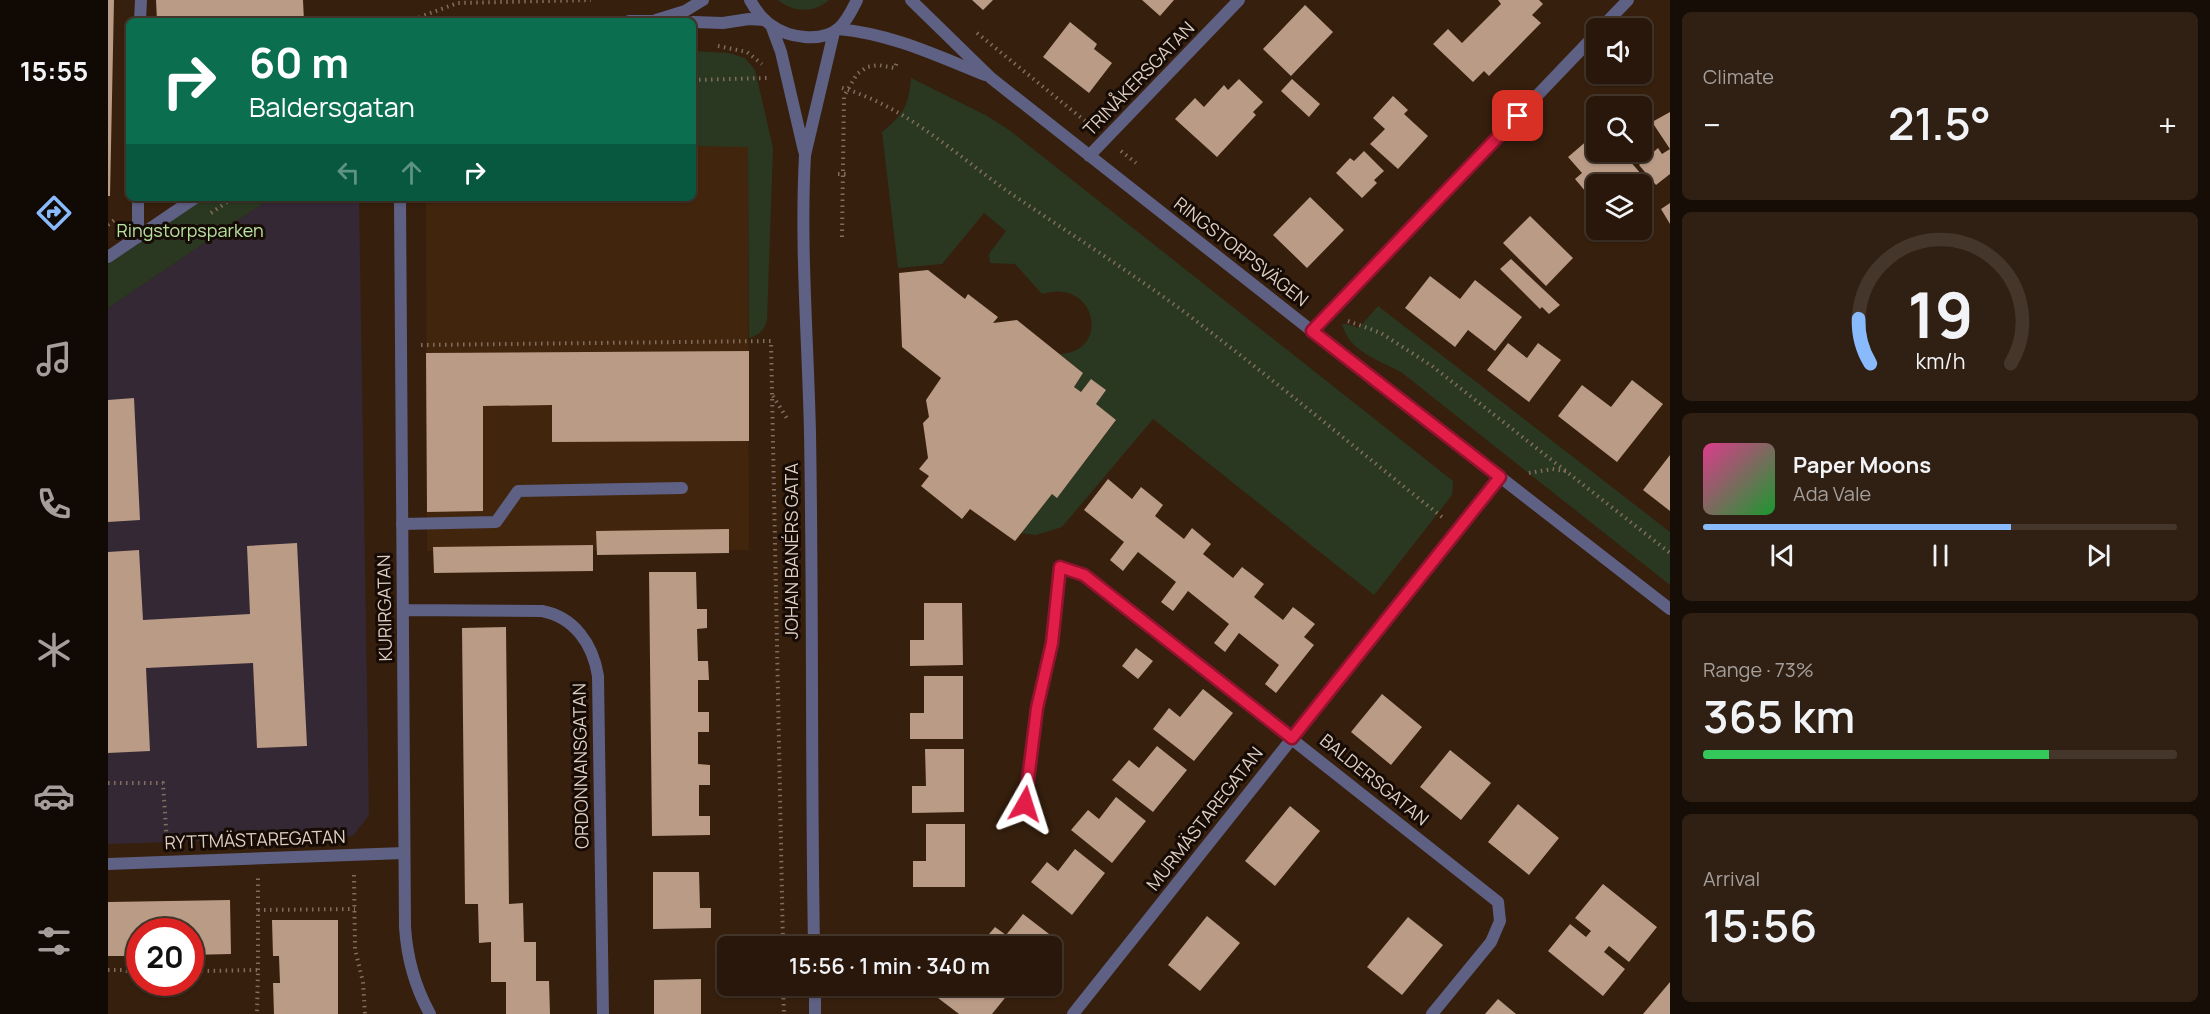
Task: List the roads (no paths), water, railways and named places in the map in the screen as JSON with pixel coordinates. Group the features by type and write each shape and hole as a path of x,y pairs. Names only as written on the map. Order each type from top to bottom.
{"street":[{"path":"141,0 141,18"},
{"path":"662,18 685,10 703,0"},
{"name":"JOHAN BANÉRS GATA","path":"750,0 768,23 781,52 805,155"},
{"path":"836,30 846,21 857,0"},
{"name":"RINGSTORPSVÄGEN","path":"911,0 991,78 1670,609"},
{"name":"TRINÅKERSGATAN","path":"1089,156 1239,0"},
{"path":"1611,18 1628,0"},
{"path":"696,22 723,23 749,19 768,23"},
{"name":"RINGSTORPSVÄGEN","path":"768,23 786,33 803,36 823,36 836,30 866,32 904,43 991,78"},
{"name":"JOHAN BANÉRS GATA","path":"814,936 810,433 803,234 805,155 836,30"},
{"path":"1312,331 1586,44"},
{"path":"138,201 138,237"},
{"path":"108,257 191,201"},
{"name":"KURIRGATAN","path":"400,201 404,853 407,950 418,987 430,1014"},
{"name":"MURMÄSTAREGATAN","path":"1073,1014 1500,477"},
{"path":"402,524 496,522 518,491 682,488"},
{"name":"BALDERSGATAN","path":"1025,804 1037,708 1052,643 1060,567 1084,575 1498,902 1500,921 1491,942 1432,1014"},
{"name":"ORDONNANSGATAN","path":"403,610 542,611 570,623 587,642 598,676 603,1014"},
{"name":"RYTTMÄSTAREGATAN","path":"108,864 404,853"},
{"path":"814,996 815,1014"}],"park label":[{"name":"Ringstorpsparken","path":"190,231"}]}
